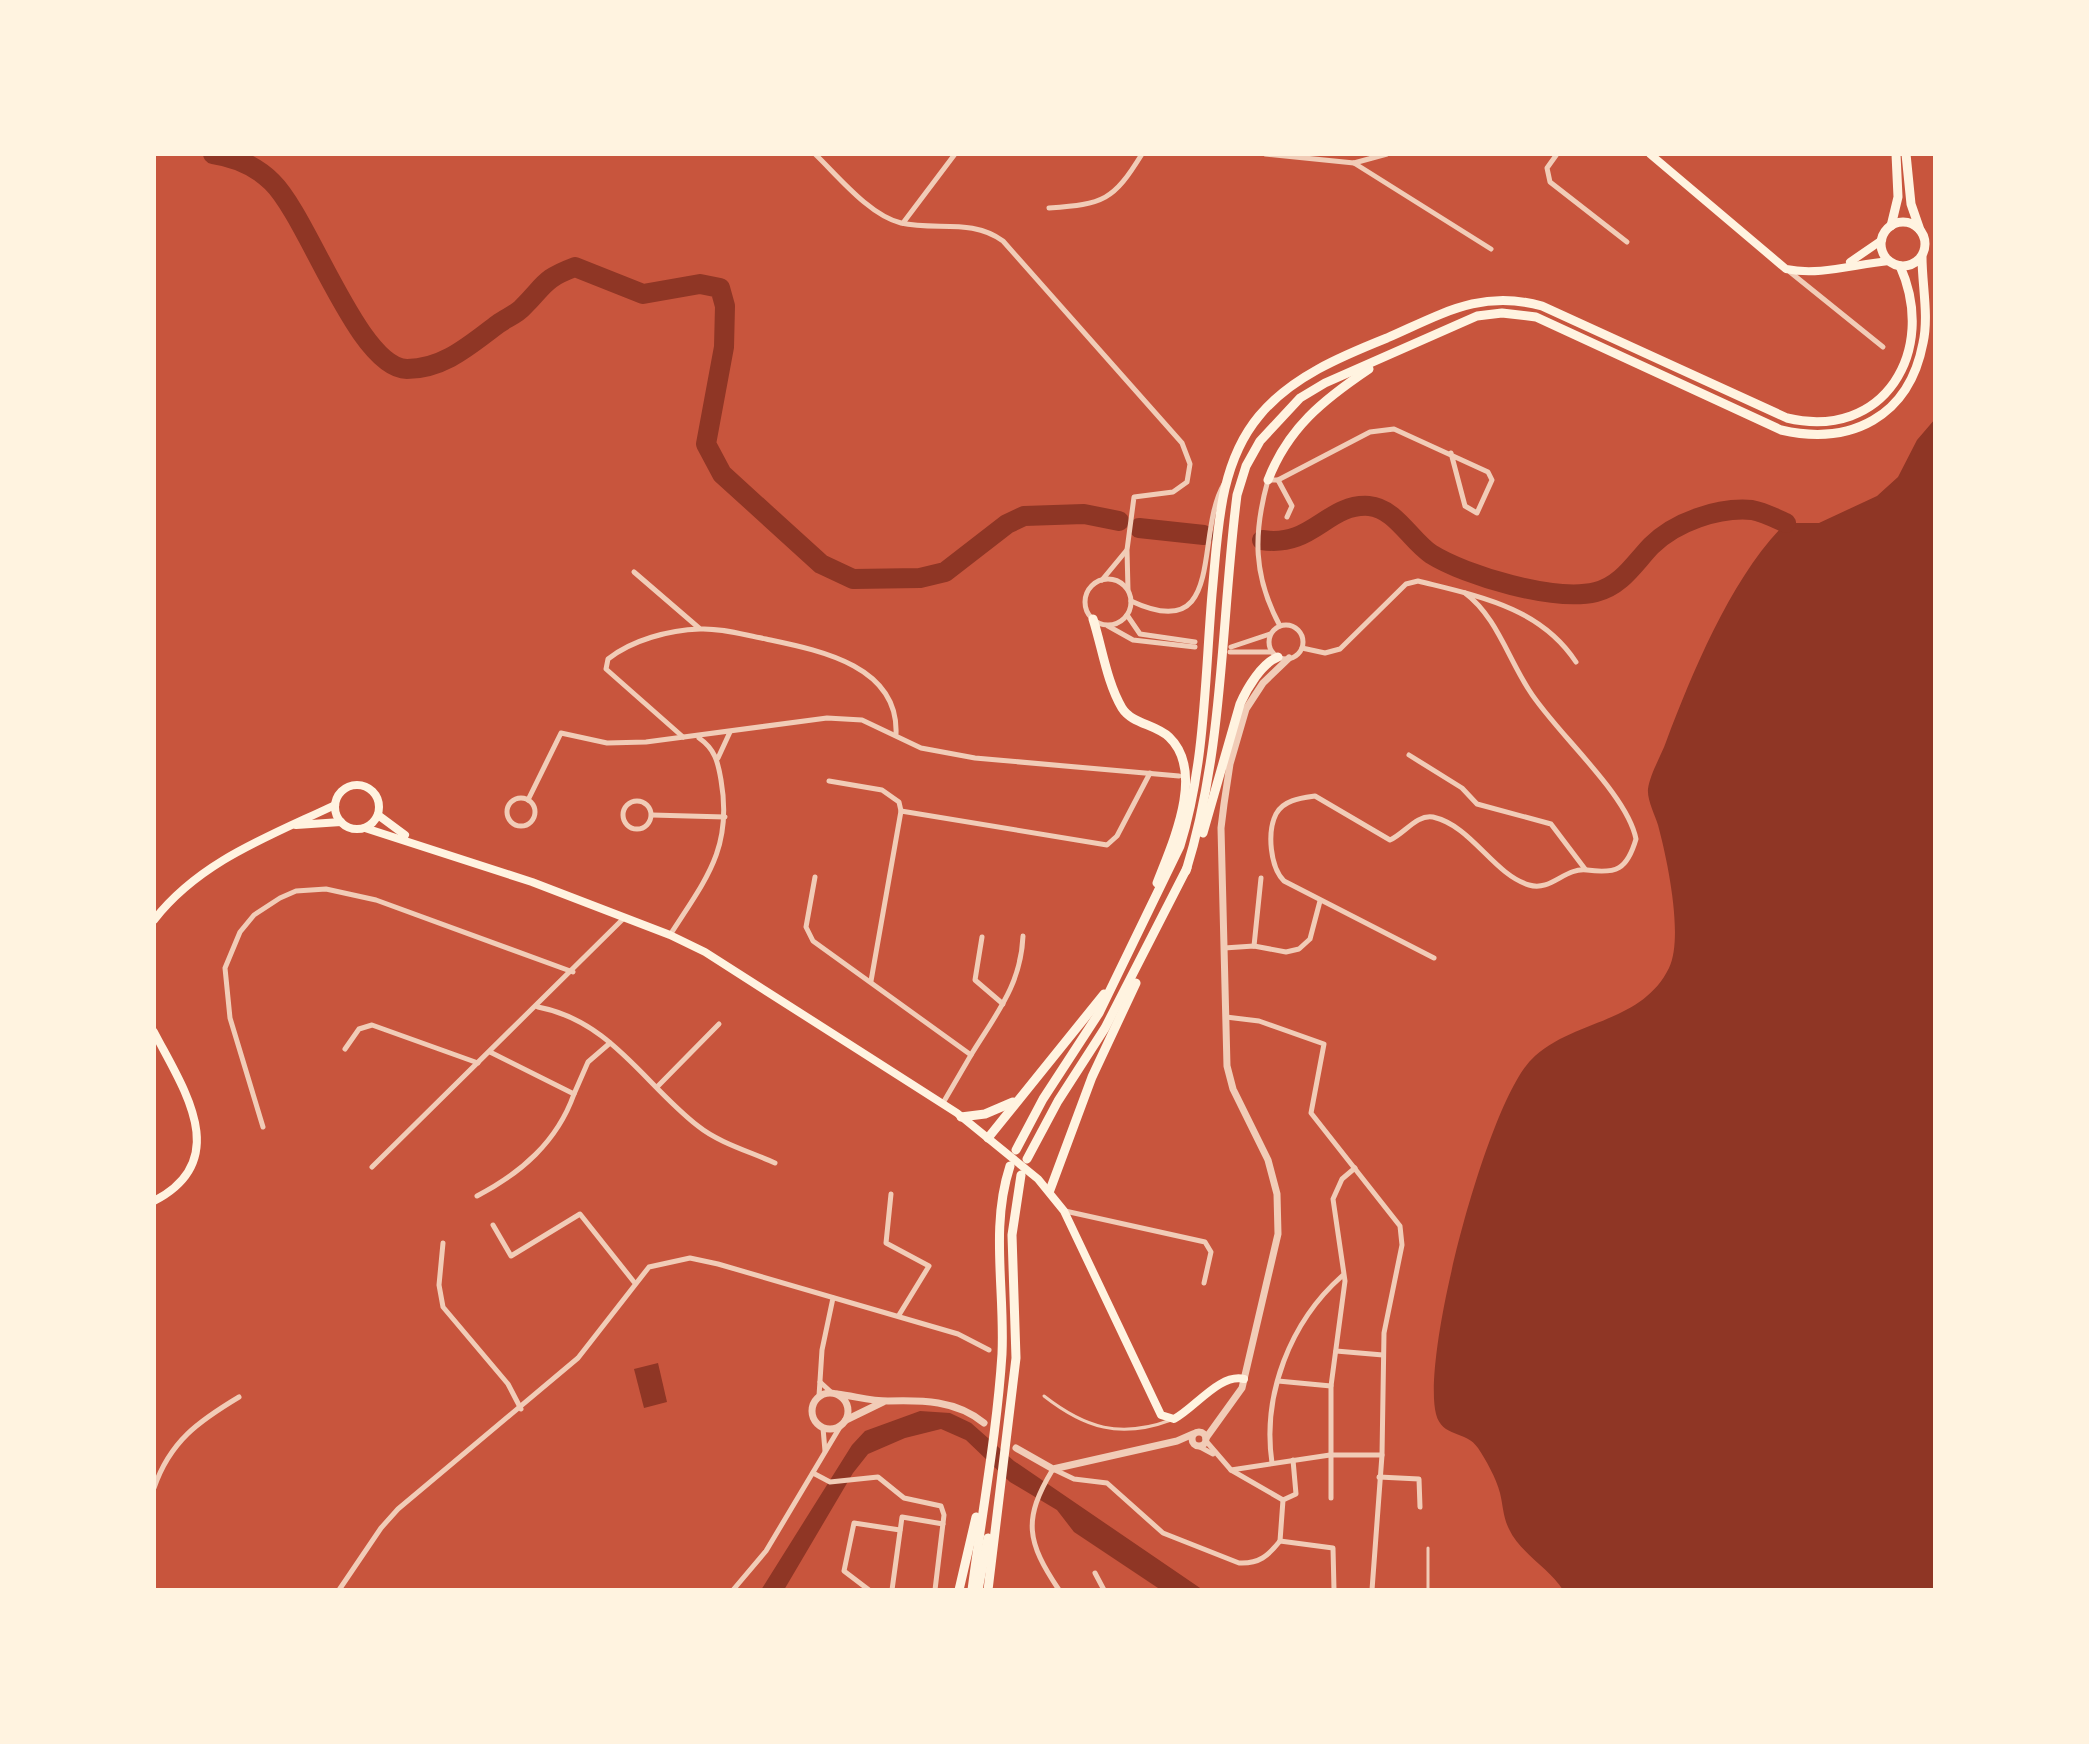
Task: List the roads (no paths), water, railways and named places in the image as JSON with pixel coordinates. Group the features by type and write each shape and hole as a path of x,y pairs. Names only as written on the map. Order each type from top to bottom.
{"main road":[{"path":"1650,154 1786,269 1814,272 1847,264 1889,261 1900,266 1912,265 1922,257"},
{"path":"1847,264 1882,240 1891,226 1898,197 1896,154"},
{"path":"1186,871 1202,819 1209,779 1234,520 1246,466 1278,419 1300,398 1325,383 1477,316 1519,313 1536,317 1781,430 1814,437 1846,433 1886,412 1898,401 1915,373 1924,342 1922,257 1926,243 1911,204 1906,154"},
{"path":"1891,226 1909,223 1920,230"},
{"path":"1882,240 1883,252 1889,261"},
{"path":"1016,1150 1118,975 1180,846 1189,816 1206,666 1215,519 1238,451 1259,415 1302,380 1353,352 1458,308 1500,298 1542,306 1787,418 1803,422 1841,422 1870,409 1891,388 1905,361 1913,316 1907,282 1900,266"},
{"path":"1273,480 1281,448 1303,419 1320,403 1388,356"},
{"path":"1093,619 1121,705 1132,718 1171,739 1186,771 1178,823 1141,927"},
{"path":"1027,1159 1058,1101 1105,1028 1186,871 1210,818 1240,704 1272,659 1280,656"},
{"path":"154,920 201,874 335,805 343,790 363,785 377,796 378,815 394,829 420,843"},
{"path":"335,805 341,822"},
{"path":"365,828 378,815"},
{"path":"291,826 341,822 355,829 365,828 420,843 626,916 705,952 943,1103 1050,1190 1064,1211 1120,1323 1161,1415 1174,1419 1194,1408 1223,1381 1244,1379"},
{"path":"1050,1190 1092,1077 1130,997 1152,938"},
{"path":"988,1138 1017,1100 1056,1058 1118,975"},
{"path":"154,1032 194,1112 198,1131 192,1163 182,1180 154,1201"},
{"path":"961,1117 985,1114 1017,1100"},
{"path":"972,1590 1003,1333 998,1242 1004,1185 1010,1166"},
{"path":"988,1590 1016,1358 1012,1235 1021,1175"},
{"path":"959,1590 984,1494"},
{"path":"978,1590 998,1500"}],"street":[{"path":"816,154 860,197 903,223 975,227 995,235 1009,247 1187,451 1190,464 1187,482 1173,492 1136,495 1127,550 1131,601 1127,615 1119,622 1106,625"},
{"path":"903,223 955,154"},
{"path":"1049,208 1106,198 1121,188 1142,154"},
{"path":"1265,154 1354,163 1387,154"},
{"path":"1557,154 1547,168 1550,182 1627,242"},
{"path":"1354,163 1491,249"},
{"path":"1786,269 1883,347"},
{"path":"1280,626 1261,584 1256,549 1257,523 1273,480 1349,442 1381,430 1399,430 1451,453 1492,476 1477,513 1465,506 1451,453"},
{"path":"1273,480 1292,506 1287,517"},
{"path":"1127,550 1101,580 1091,586 1086,597 1086,609 1093,619 1133,640 1195,645 1140,634 1127,615"},
{"path":"1131,601 1165,614 1188,606 1202,585 1212,550"},
{"path":"634,572 700,629"},
{"path":"1101,580 1116,581 1128,590"},
{"path":"1280,626 1271,633 1231,649 1280,656 1302,648 1325,653 1340,649 1406,584 1418,581 1495,602 1542,624 1560,638 1576,662"},
{"path":"1434,958 1284,881 1275,868 1272,840 1276,815 1290,801 1323,799 1390,840 1425,817 1453,825 1530,885 1550,884 1564,874 1585,869 1602,874 1617,869 1633,849 1634,827 1625,811 1529,692 1482,608 1465,593"},
{"path":"1280,626 1298,630 1302,648"},
{"path":"683,737 606,669 608,659 619,650 673,632 700,629 715,629 797,646 863,670 888,699 896,716 896,734"},
{"path":"1271,633 1280,656"},
{"path":"1204,1442 1214,1422 1242,1388 1278,1234 1279,1212 1268,1160 1229,1078 1221,828 1238,730 1254,695 1280,656"},
{"path":"528,800 561,733 607,743 698,737 827,718 862,720 921,748 975,758 1179,776"},
{"path":"670,935 721,847 725,817 718,759 730,732"},
{"path":"698,737 718,759"},
{"path":"1409,755 1462,788 1477,804 1551,824 1585,869"},
{"path":"901,811 1107,845 1117,836 1150,773"},
{"path":"829,781 888,792 899,802 901,811 871,981"},
{"path":"517,798 528,800 535,810 534,819 527,825 513,824 507,812 510,803 517,798"},
{"path":"638,801 647,805 652,815 647,826 639,830 626,824 623,815 626,806 638,801"},
{"path":"652,815 725,817"},
{"path":"815,877 807,932 822,948 971,1055"},
{"path":"1254,946 1261,878"},
{"path":"263,1127 230,1018 225,968 240,932 254,915 280,898 296,891 326,889 376,900 573,972"},
{"path":"1224,948 1254,946 1286,952 1305,945 1310,939 1320,901"},
{"path":"372,1167 573,972 626,916"},
{"path":"943,1103 1003,1004 1022,964 1023,936"},
{"path":"982,937 975,980 1003,1004"},
{"path":"537,1007 557,1011 610,1043 699,1127 775,1163"},
{"path":"1226,1017 1259,1021 1324,1044 1311,1113 1397,1219 1402,1239 1383,1355 1382,1455 1372,1590"},
{"path":"658,1086 719,1024"},
{"path":"345,1049 359,1029 372,1025 478,1063"},
{"path":"477,1196 514,1177 560,1127 588,1062 610,1043"},
{"path":"490,1052 574,1094"},
{"path":"1331,1498 1331,1386 1345,1296 1333,1199 1342,1179 1355,1168"},
{"path":"891,1194 886,1243 929,1266 899,1315"},
{"path":"1064,1211 1205,1242 1211,1252 1204,1283"},
{"path":"493,1225 511,1256 580,1214 634,1282"},
{"path":"443,1243 439,1285 443,1307 508,1384 521,1409"},
{"path":"339,1590 381,1528 398,1509 521,1409 601,1334 634,1282 649,1267 690,1258 899,1315 958,1334 989,1350"},
{"path":"1272,1463 1270,1426 1278,1381 1292,1339 1342,1276"},
{"path":"825,1452 823,1428 812,1416 813,1405 819,1396 833,1298"},
{"path":"1336,1351 1383,1355"},
{"path":"733,1590 766,1551 843,1424 846,1402 820,1381"},
{"path":"1278,1381 1331,1386"},
{"path":"819,1396 834,1393 885,1401 925,1400 953,1406 990,1422"},
{"path":"154,1488 161,1468 193,1425 239,1397"},
{"path":"823,1428 843,1424 885,1401"},
{"path":"1059,1590 1033,1542 1030,1527 1033,1508 1053,1469 1177,1441 1194,1436 1214,1422"},
{"path":"1194,1436 1231,1470 1283,1500"},
{"path":"1194,1436 1204,1442"},
{"path":"1016,1448 1074,1479 1107,1483 1163,1533 1239,1563 1262,1559 1280,1541 1283,1500"},
{"path":"1231,1470 1330,1455 1382,1455"},
{"path":"1283,1500 1296,1494 1293,1460"},
{"path":"813,1473 830,1482 878,1477 904,1498 941,1506 943,1524 935,1590"},
{"path":"1379,1477 1419,1479 1420,1507"},
{"path":"892,1590 902,1517 943,1524"},
{"path":"869,1590 844,1571 854,1523 900,1530"},
{"path":"1280,1541 1333,1548 1334,1590"},
{"path":"1095,1573 1104,1590"}],"lane":[{"path":"1044,1396 1070,1416 1123,1431 1151,1428 1174,1419"},
{"path":"1428,1548 1428,1590"}],"waterway":[{"path":"213,154 244,163 272,182 302,226 335,289 370,344 389,362 407,369 433,365 456,354 518,312 551,279 575,267 643,294 700,284 720,288 725,306 724,347 706,444 722,474 821,564 853,579 920,578 945,572 1007,524 1024,516 1084,514 1119,521"},
{"path":"1262,540 1294,538 1342,511 1369,506 1395,519 1431,554 1466,571 1535,590 1579,594 1596,592 1613,585 1661,537 1698,518 1725,511 1752,510 1786,523"},
{"path":"1139,528 1204,535"}]}
